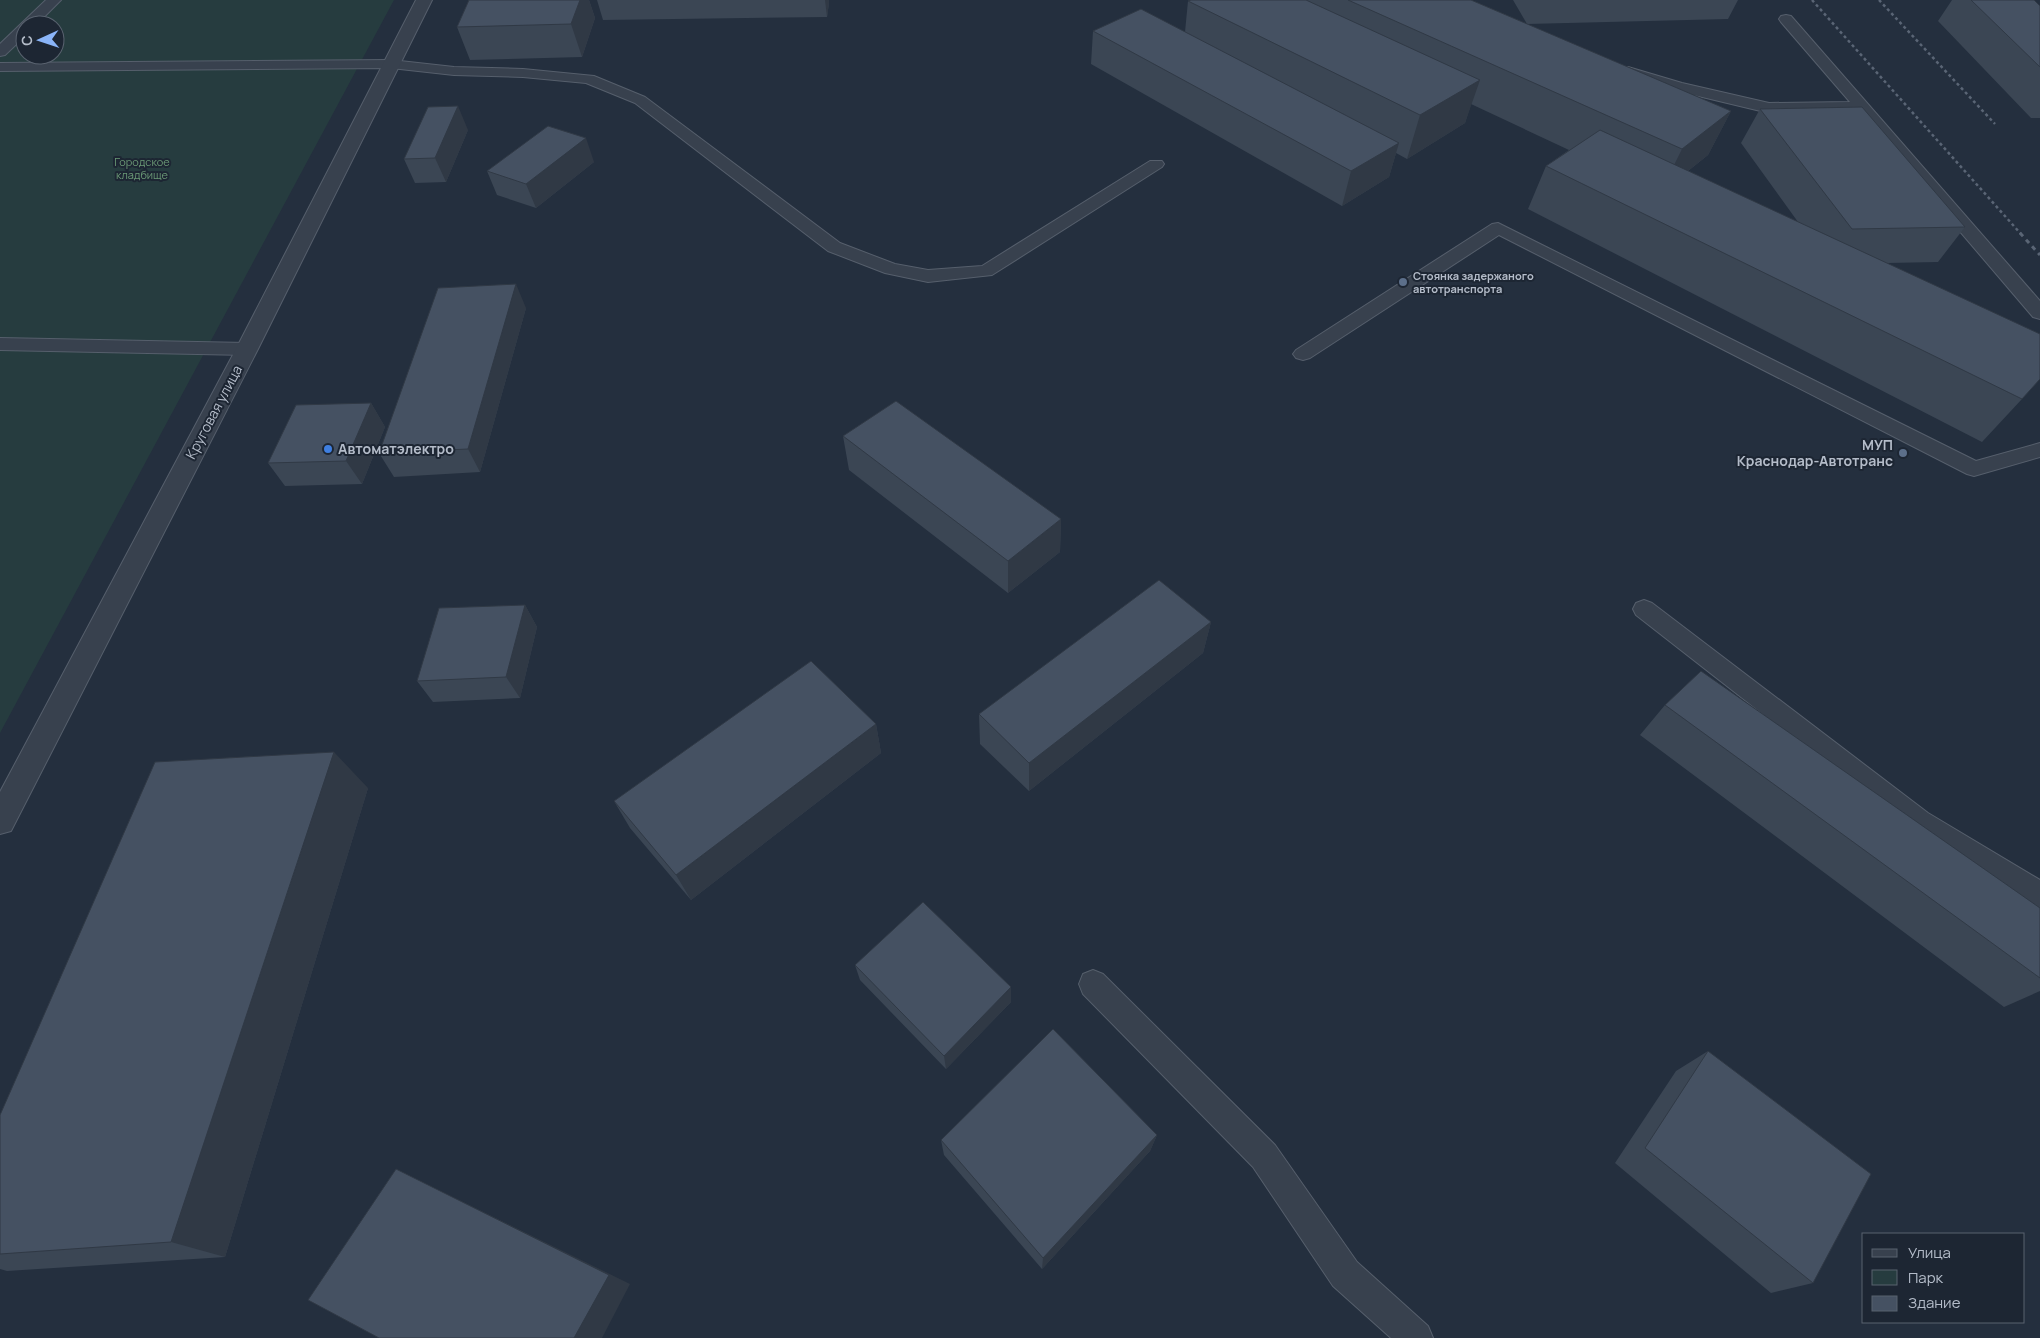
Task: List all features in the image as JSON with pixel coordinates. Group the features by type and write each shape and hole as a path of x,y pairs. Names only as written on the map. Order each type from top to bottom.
{"street":[{"name":"Круговая улица","path":"0,821 247,349 424,0"}],"lane":[{"path":"38,15 54,0"},
{"path":"1786,19 2040,312"},
{"path":"0,52 15,38"},
{"path":"0,67 391,64 454,71 523,73 589,79 640,100 834,247 891,269 928,276 986,271 1156,164"},
{"path":"1616,67 1678,87 1769,108 1862,106"},
{"path":"1303,354 1498,228 1974,469 2040,450"},
{"path":"0,344 247,349"},
{"path":"1644,609 1919,821 2040,895"},
{"path":"1093,984 1264,1156 1345,1274 1416,1338"}],"green space":[{"name":"Городское кладбище","path":"0,0 394,0 0,733"}],"building":[{"path":"469,0 580,0 571,24 457,27"},
{"path":"1306,0 1480,80 1420,115 1188,1"},
{"path":"1348,0 1471,0 1731,111 1682,149"},
{"path":"1971,0 2034,0 2040,6 2040,67"},
{"path":"1141,9 1399,143 1351,171 1093,31"},
{"path":"458,106 435,158 404,159 428,107"},
{"path":"1862,107 1965,227 1852,229 1760,109"},
{"path":"548,126 586,138 526,184 487,171"},
{"path":"1600,130 2040,334 2040,379 2022,399 1546,166"},
{"path":"516,284 468,449 379,453 438,288"},
{"path":"896,401 1061,519 1008,561 843,436"},
{"path":"371,403 346,461 268,463 296,405"},
{"path":"1159,580 1211,622 1029,763 979,714"},
{"path":"525,605 506,677 417,681 439,608"},
{"path":"811,661 876,724 676,875 614,801"},
{"path":"1701,671 2040,908 2040,978 1665,705"},
{"path":"334,752 171,1242 0,1254 0,1115 155,762"},
{"path":"923,902 1011,987 944,1056 855,965"},
{"path":"1053,1029 1157,1135 1043,1258 941,1140"},
{"path":"1708,1051 1871,1174 1813,1283 1645,1148"},
{"path":"396,1169 609,1275 574,1338 379,1338 308,1300"}],"railway":[{"path":"1812,0 2021,234"},
{"path":"1879,0 1995,124"},
{"path":"2020,233 2040,255"}],"place":[{"name":"Стоянка задержаного автотранспорта","path":"1403,282"},
{"name":"Автоматэлектро","path":"328,449"},
{"name":"МУП Краснодар-Автотранс","path":"1903,453"}]}
